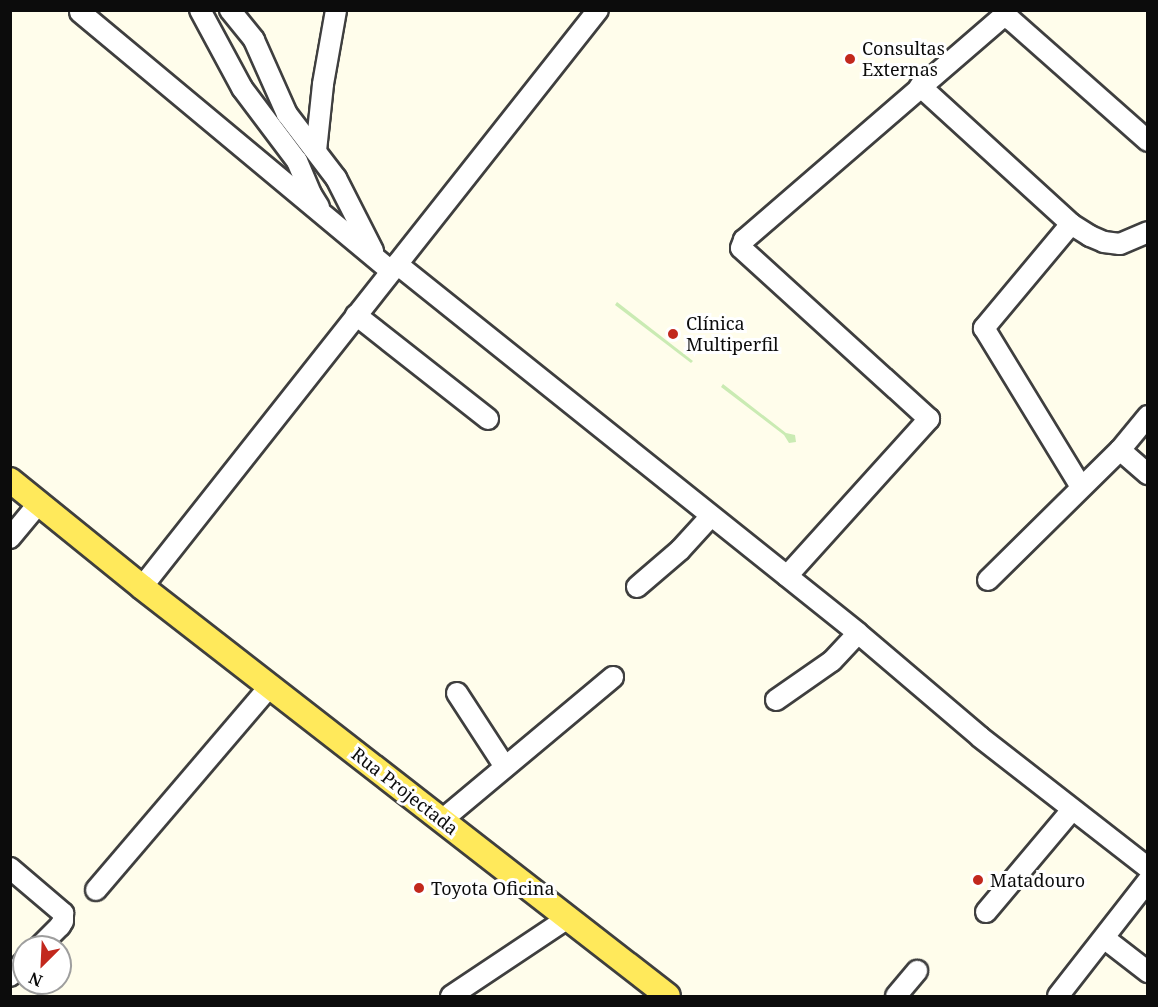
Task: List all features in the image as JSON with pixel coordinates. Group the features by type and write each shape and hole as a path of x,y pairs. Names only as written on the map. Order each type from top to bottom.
{"main road":[{"name":"Rua Projectada","path":"10,480 142,587 668,996"}],"street":[{"path":"200,10 232,72 288,146 310,194 332,223"},
{"path":"230,10 251,34 287,114 302,137 316,151 336,178 374,252 787,576 1072,810 1148,868"},
{"path":"316,151 323,84 336,10"},
{"path":"142,587 598,10"},
{"path":"80,12 332,223 394,268"},
{"path":"787,576 929,419 741,246 761,223 998,19 1006,17 1148,141"},
{"path":"920,86 1071,224 1097,239 1120,244 1148,232"},
{"path":"1071,224 984,328 1082,487"},
{"path":"356,315 488,419"},
{"path":"987,580 1120,450 1148,416"},
{"path":"1120,450 1148,474"},
{"path":"10,538 39,503"},
{"path":"637,587 680,550 711,516"},
{"path":"776,700 832,661 858,633"},
{"path":"442,820 613,677"},
{"path":"96,890 270,686"},
{"path":"457,693 505,766"},
{"path":"986,912 1072,810"},
{"path":"10,868 63,914 63,921 51,935"},
{"path":"1058,996 1148,881"},
{"path":"451,996 568,918"},
{"path":"1104,938 1148,972"},
{"path":"896,996 917,972"}],"green space":[{"path":"617,302 693,361 691,363 615,305"},
{"path":"723,384 786,433 795,435 796,442 789,443 784,435 721,387"}],"place":[{"name":"Consultas Externas","path":"850,59"},
{"name":"Clínica Multiperfil","path":"673,334"},
{"name":"Matadouro","path":"978,880"},
{"name":"Toyota Oficina","path":"419,888"}]}
